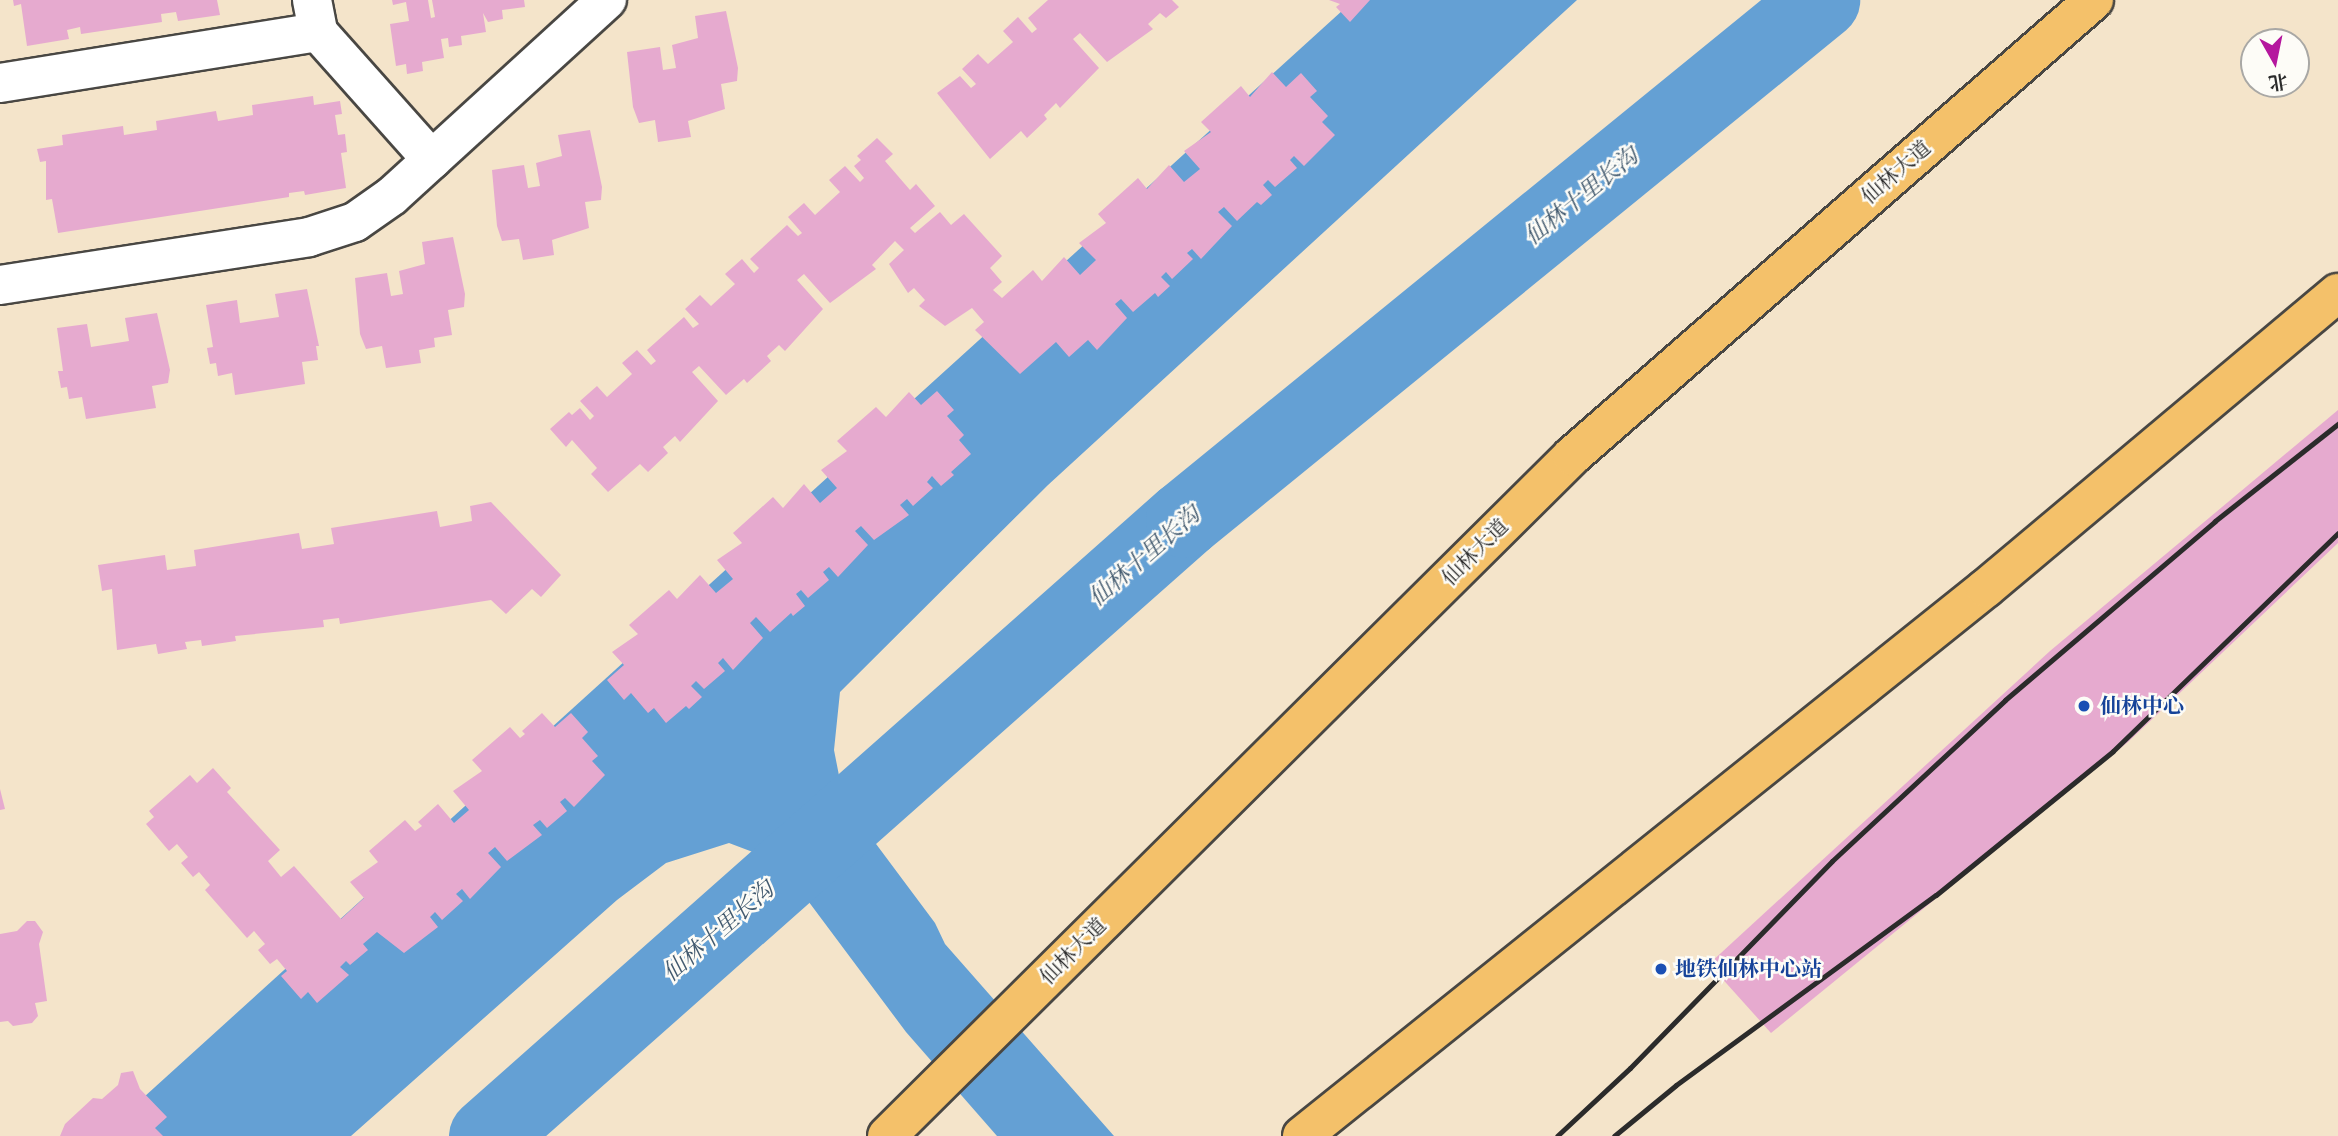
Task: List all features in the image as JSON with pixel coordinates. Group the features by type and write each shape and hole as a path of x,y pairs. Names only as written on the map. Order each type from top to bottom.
{"main road":[{"name":"仙林大道","path":"887,1136 1572,456 2094,0"},
{"path":"1323,1130 1986,588 2338,293"}],"lane":[{"path":"0,285 332,231 374,211 607,0"},
{"path":"0,83 315,16 432,160"}],"water":[{"path":"1354,0 1577,0 1048,485 840,692 834,750 844,801 935,923 945,944 1114,1136 997,1136 906,1032 779,862 729,843 666,863 617,900 351,1136 101,1136"}],"building":[{"path":"13,0 217,0 220,15 178,21 176,12 161,14 162,22 81,34 80,27 67,30 69,39 27,46 21,4 14,6"},
{"path":"392,0 428,0 431,18 435,17 432,0 524,0 525,7 502,10 503,19 488,22 483,13 486,32 461,36 462,45 449,47 448,38 441,39 444,58 422,62 423,71 407,74 406,64 396,66 390,24 409,21 406,2 393,5"},
{"path":"1048,0 1172,0 1179,7 1166,18 1160,13 1148,24 1153,29 1107,62 1080,33 1073,39 1099,68 1060,108 1056,103 1044,115 1047,119 1027,138 1021,131 990,159 937,93 960,76 971,88 976,84 962,69 978,54 988,64 1013,42 1003,31 1018,17 1032,33 1037,29 1028,18"},
{"path":"1329,0 1370,0 1350,22 1336,7 1340,4"},
{"path":"726,11 738,68 737,81 721,84 725,109 688,121 691,137 658,142 655,120 639,123 633,107 627,52 660,47 663,70 676,68 672,45 698,38 695,16"},
{"path":"1272,72 1286,87 1301,73 1317,91 1310,97 1328,116 1322,122 1335,135 1304,166 1294,156 1290,160 1297,168 1275,187 1268,180 1263,185 1272,195 1261,205 1257,202 1237,221 1224,207 1218,212 1232,226 1201,259 1192,249 1187,253 1193,259 1172,279 1166,272 1161,277 1170,286 1158,297 1155,293 1133,312 1121,299 1115,304 1127,318 1097,350 1088,340 1069,357 1056,342 1020,374 975,330 984,322 972,308 945,326 919,306 925,300 914,288 908,293 889,264 904,250 895,241 872,265 876,269 830,303 804,274 797,280 823,309 785,351 779,345 767,356 771,361 747,383 744,379 726,395 699,366 692,372 718,401 680,442 675,436 663,447 668,453 648,472 640,464 608,492 591,474 597,468 572,440 566,447 550,429 569,412 572,415 580,408 590,420 594,416 580,401 597,386 607,397 632,374 622,363 637,350 651,365 656,361 647,350 684,317 693,328 699,324 685,309 700,295 711,306 735,284 725,274 742,259 754,273 759,268 750,259 787,225 798,236 802,233 788,217 804,203 815,215 840,192 829,180 845,166 860,182 864,178 854,166 861,160 857,156 877,138 893,154 885,161 910,190 916,184 935,206 910,228 915,233 940,212 951,225 964,214 1002,256 990,268 1002,282 993,290 1002,298 1033,270 1042,281 1064,257 1080,275 1096,260 1079,243 1106,223 1098,214 1138,178 1147,189 1169,165 1184,182 1200,169 1184,151 1211,132 1201,122 1241,86 1250,97"},
{"path":"313,96 314,105 340,101 342,114 335,115 338,135 345,134 347,152 341,153 346,188 305,195 304,191 289,193 289,197 58,233 52,199 46,200 46,161 40,162 37,149 63,145 62,135 123,126 124,135 157,130 156,121 216,111 218,121 253,115 252,105"},
{"path":"590,130 602,187 601,200 585,202 589,228 552,240 554,255 523,260 519,239 502,241 497,226 492,170 524,165 528,188 540,186 536,163 562,156 558,135"},
{"path":"453,237 465,294 464,307 448,310 452,335 434,338 435,347 419,350 421,363 386,368 382,346 366,349 360,334 355,278 387,273 391,296 403,294 399,271 425,264 422,242"},
{"path":"307,289 319,346 316,346 318,360 302,362 305,384 235,395 232,373 218,376 216,363 210,364 207,348 213,347 206,305 237,300 240,323 279,317 275,294"},
{"path":"157,313 170,370 168,383 152,386 156,408 86,419 82,397 69,399 67,387 61,388 58,371 63,371 57,328 87,324 91,347 129,341 125,318"},
{"path":"937,391 954,410 947,416 964,435 959,440 971,454 951,472 954,475 941,486 932,476 927,482 933,488 913,506 907,499 900,505 909,515 874,540 861,526 855,531 868,545 838,577 829,567 823,572 829,580 808,598 801,590 796,594 805,606 793,616 791,613 770,632 756,617 750,623 763,638 733,670 723,658 718,663 725,671 704,689 696,681 691,686 702,697 689,709 686,706 666,723 654,708 648,713 631,693 624,700 607,680 624,665 612,652 638,634 629,625 669,590 677,599 700,575 716,593 733,579 717,560 742,543 733,533 773,497 783,508 804,484 820,503 837,488 821,470 847,451 837,441 876,407 886,417 909,392 921,405"},
{"name":"仙林中心","path":"2338,410 2338,543 2128,742 1771,1033 1709,964 2050,651"},
{"path":"491,502 561,575 541,597 532,589 506,614 491,600 340,624 339,618 323,620 324,627 235,636 236,641 202,646 201,640 185,642 187,649 158,654 156,644 117,650 112,589 102,591 98,565 165,555 167,570 196,566 194,550 299,533 302,549 334,544 331,528 437,511 440,527 472,521 470,506"},
{"path":"542,713 555,727 571,713 588,732 582,738 598,756 592,761 605,775 574,807 565,798 560,802 567,811 547,828 540,820 533,825 542,835 507,861 495,847 488,853 501,867 470,899 462,889 456,894 463,901 442,920 435,912 430,917 438,927 404,953 377,932 363,944 368,950 350,965 346,961 340,967 349,975 317,1003 308,992 301,999 281,976 287,971 277,959 270,964 258,950 265,944 254,931 247,938 205,890 210,885 199,872 193,877 181,863 188,857 177,844 169,851 146,824 154,817 149,811 190,775 197,783 213,768 231,788 227,792 280,850 268,861 281,877 294,866 341,919 364,898 350,882 378,862 369,851 405,820 415,831 422,826 418,822 438,804 454,823 469,810 453,791 482,771 472,760 510,727 520,738 525,734 522,731"},
{"path":"0,789 5,809 0,810"},
{"path":"27,921 35,921 43,932 39,944 47,1001 35,1003 38,1016 32,1023 13,1026 8,1021 0,1022 0,934 17,931"},
{"path":"133,1071 140,1089 167,1117 155,1128 163,1136 60,1136 65,1124 93,1098 102,1099 118,1085 121,1073"}],"waterway":[{"name":"仙林十里长沟","path":"487,1136 1184,519 1821,0"}],"railway":[{"path":"1557,1136 1630,1068 1832,861 2005,700 2215,521 2338,424"},
{"path":"1614,1136 1676,1085 1936,895 2113,751 2338,533"}],"place":[{"name":"仙林中心","path":"2084,706"},
{"name":"地铁仙林中心站","path":"1661,969"}]}
